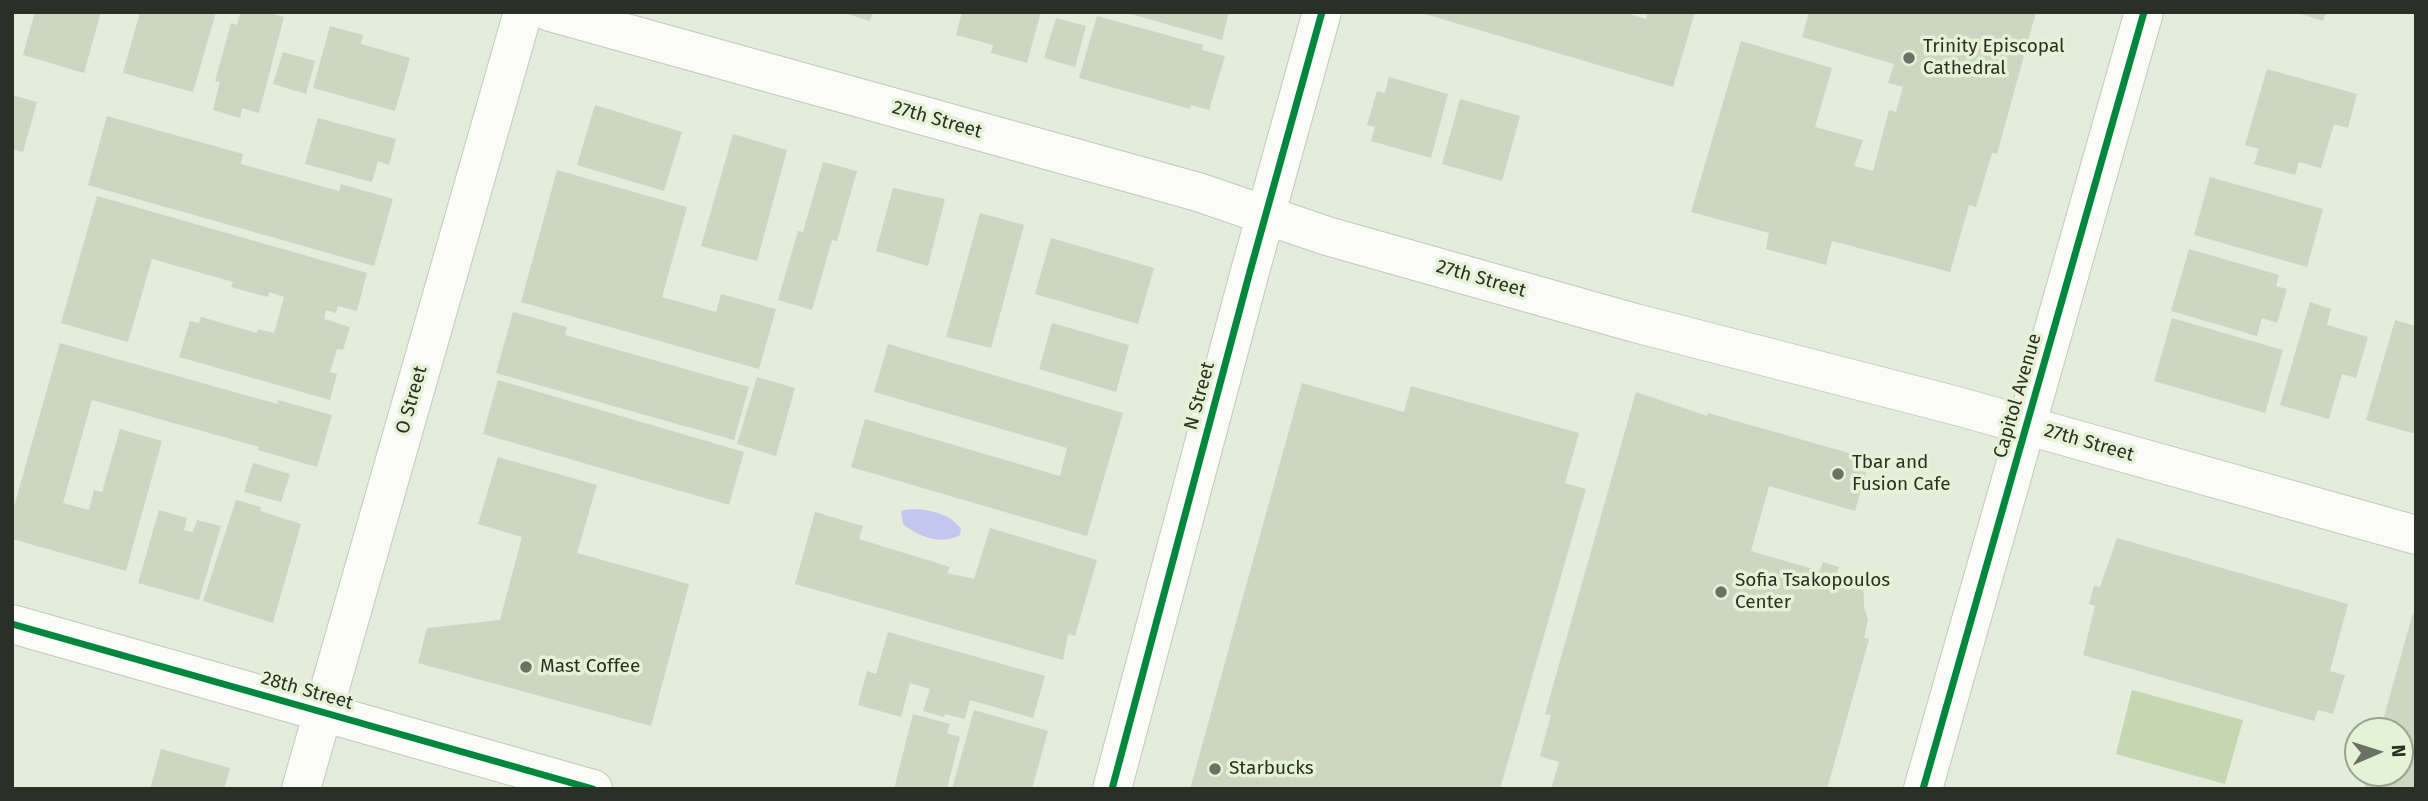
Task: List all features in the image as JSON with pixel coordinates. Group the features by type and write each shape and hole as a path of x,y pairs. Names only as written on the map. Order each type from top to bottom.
{"street":[{"name":"O Street","path":"301,789 523,12"},
{"name":"27th Street","path":"550,12 1198,192 1327,236 1635,323 2026,425 2416,535"},
{"name":"N Street","path":"1112,789 1322,12"},
{"name":"Capitol Avenue","path":"1923,789 2144,12"},
{"name":"28th Street","path":"12,624 593,789"}],"green space":[{"path":"2132,690 2243,720 2225,784 2116,754"}],"water":[{"path":"916,509 947,517 961,529 960,535 938,540 915,532 903,524 901,512"}],"building":[{"path":"35,12 101,12 84,73 23,55"},
{"path":"140,12 216,12 193,92 123,73"},
{"path":"241,12 266,12 284,17 259,113 242,108 240,118 213,110 220,82 215,81 231,23 237,25"},
{"path":"841,12 873,12 870,21"},
{"path":"962,12 1041,12 1027,63 991,53 993,45 956,35"},
{"path":"1124,12 1229,12 1222,40"},
{"path":"1418,12 1623,12 1646,19 1648,12 1695,12 1673,87"},
{"path":"1809,12 2036,12 1997,154 1992,153 1976,207 1969,205 1950,272 1832,241 1826,265 1766,249 1769,233 1691,212 1741,41 1832,68 1815,127 1863,140 1854,166 1873,171 1889,110 1896,112 1903,87 1888,83 1894,64 1802,37"},
{"path":"2295,12 2326,12 2323,21"},
{"path":"1097,16 1203,45 1202,50 1225,56 1209,110 1191,105 1190,109 1079,78"},
{"path":"1056,18 1086,26 1075,67 1044,58"},
{"path":"330,26 363,35 361,44 410,58 395,111 313,88"},
{"path":"283,52 315,61 306,94 273,84"},
{"path":"2267,69 2357,94 2348,128 2334,124 2321,168 2299,162 2295,175 2254,164 2259,149 2245,145"},
{"path":"1389,77 1448,94 1431,158 1371,141 1375,127 1367,125 1377,91 1385,93"},
{"path":"12,95 37,102 23,152 12,149"},
{"path":"1460,99 1520,116 1502,181 1442,164"},
{"path":"595,105 682,132 664,191 577,165"},
{"path":"107,116 243,154 241,164 339,191 341,184 393,199 374,266 88,185"},
{"path":"318,118 396,139 389,165 378,161 372,182 305,164"},
{"path":"733,134 787,150 757,261 701,246"},
{"path":"823,162 857,171 837,241 832,240 812,310 778,300 798,231 803,232"},
{"path":"557,170 687,207 662,297 716,312 721,294 776,309 759,369 521,302"},
{"path":"2210,177 2323,209 2307,267 2194,235"},
{"path":"893,188 945,199 928,266 876,251"},
{"path":"97,196 367,273 357,311 338,306 336,313 326,310 324,319 350,327 343,350 337,349 330,372 337,374 330,400 179,357 190,321 199,323 201,317 257,333 258,329 274,333 284,297 269,292 268,297 231,287 233,282 152,259 128,342 61,323"},
{"path":"980,213 1024,225 991,348 946,337"},
{"path":"1051,238 1154,268 1138,324 1035,294"},
{"path":"2189,249 2279,275 2276,286 2287,289 2277,323 2262,318 2257,336 2171,311"},
{"path":"2310,302 2331,309 2327,325 2368,337 2356,378 2342,374 2329,419 2280,405"},
{"path":"513,312 567,327 565,335 749,387 734,440 496,373"},
{"path":"2172,318 2283,350 2265,413 2154,381"},
{"path":"2395,320 2416,326 2416,434 2366,420"},
{"path":"1052,323 1129,345 1116,392 1039,369"},
{"path":"60,343 277,404 278,400 332,415 317,467 258,450 259,447 92,400 63,503 89,510 94,490 102,492 120,429 162,441 126,571 12,539 12,514"},
{"path":"888,344 1123,413 1087,536 851,467 865,419 1060,476 1067,448 874,392"},
{"path":"757,377 795,388 776,456 737,444"},
{"path":"498,380 744,452 729,505 483,434"},
{"path":"1302,383 1404,412 1411,386 1579,433 1565,483 1586,489 1500,789 1190,789"},
{"name":"Sofia Tsakopoulos Center","path":"1636,392 1707,416 1708,413 1870,459 1855,511 1769,486 1751,551 1820,571 1823,562 1839,567 1836,576 1863,575 1864,607 1868,620 1864,638 1869,639 1827,789 1551,789 1559,762 1540,756 1551,715 1545,714"},
{"path":"498,457 597,485 577,553 689,584 651,726 418,663 427,628 500,620 522,537 478,524"},
{"path":"253,463 290,474 281,502 244,492"},
{"path":"236,500 301,524 273,623 203,601"},
{"path":"159,510 187,518 184,530 193,532 197,520 221,526 199,600 138,583"},
{"path":"815,512 863,526 859,539 950,567 947,573 974,579 990,528 1097,560 1075,636 1068,634 1063,660 795,584"},
{"path":"2117,538 2348,604 2330,671 2345,675 2333,714 2318,710 2314,721 2083,655 2095,606 2089,604 2094,586 2100,587"},
{"path":"2413,613 2416,614 2416,789 2364,789 2414,787 2414,717 2384,717"},
{"path":"888,632 1045,676 1033,718 970,700 965,719 945,714 944,717 923,711 930,689 910,683 901,717 858,705 867,671 876,674"},
{"path":"974,710 1048,731 1032,789 952,789"},
{"path":"913,714 950,724 947,733 960,737 947,789 894,789"},
{"path":"161,749 230,768 224,789 150,789"}],"cycle path":[{"path":"1112,789 1322,12"},
{"path":"1923,789 2144,12"},
{"path":"12,624 593,789"}],"place":[{"name":"Trinity Episcopal Cathedral","path":"1909,58"},
{"name":"Tbar and Fusion Cafe","path":"1838,474"},
{"name":"Sofia Tsakopoulos Center","path":"1721,592"},
{"name":"Mast Coffee","path":"526,667"},
{"name":"Starbucks","path":"1215,769"}]}
